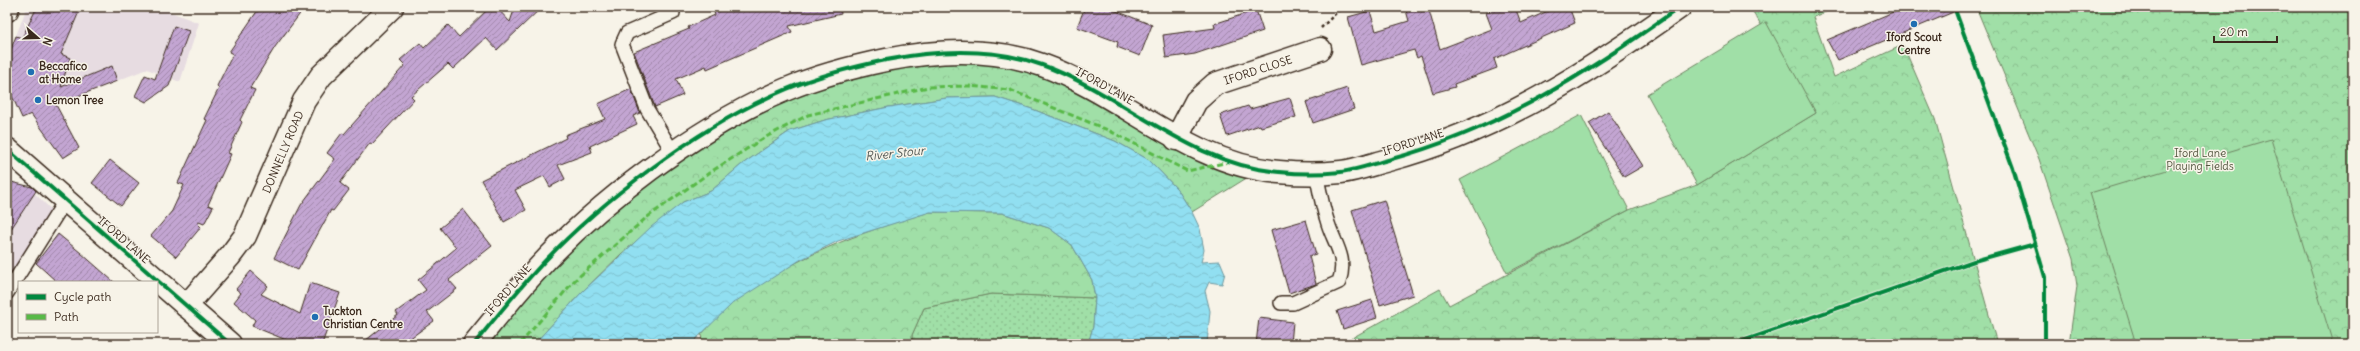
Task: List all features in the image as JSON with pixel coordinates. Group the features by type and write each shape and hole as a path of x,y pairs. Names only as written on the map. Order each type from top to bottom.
{"street":[{"name":"DONNELLY ROAD","path":"186,306 230,256 245,236 304,101 321,76 392,7"},
{"name":"IFORD LANE","path":"474,344 533,273 587,221 631,185 719,123 786,89 852,67 916,54 964,51 1007,56 1040,64 1081,82 1176,139 1229,162 1279,172 1343,172 1414,153 1480,129 1536,102 1620,49 1680,7"},
{"name":"IFORD CLOSE","path":"1176,139 1196,101 1215,84 1320,49"},
{"name":"IFORD LANE","path":"7,149 157,281"},
{"name":"IFORD LANE","path":"158,282 230,344"}],"lane":[{"path":"673,13 627,33 622,44 647,109 674,154"},
{"path":"1281,303 1293,303 1339,282 1344,269 1338,245 1327,222 1316,172"},
{"path":"7,293 65,201"}],"path":[{"path":"1320,49 1321,27 1342,7"}],"shaded area":[{"path":"27,7 158,7 199,23 180,82 147,69 22,118 12,95 7,75 9,54"},
{"path":"7,184 28,187 58,216 7,298"}],"green space":[{"path":"1750,7 1838,7 1813,17 1834,77 1903,45 1935,119 1997,344 1341,344 1440,289 1449,305 1629,210 1697,185 1816,113"},
{"name":"Iford Lane Playing Fields","path":"1976,7 2353,7 2353,344 2069,344 2077,286 2073,259 2039,159"},
{"path":"1766,22 1816,113 1697,185 1647,94"},
{"path":"1007,56 1261,169 1192,212 1177,189 1149,160 1115,141 1032,109 995,97 947,98 889,107 825,120 790,131 741,165 711,191 683,202 621,254 582,292 534,344 474,344 533,273 674,154 852,67"},
{"path":"1581,115 1629,210 1507,273 1460,180"},
{"path":"2271,139 2333,344 2136,344 2090,193"},
{"path":"930,212 1002,213 1049,228 1072,245 1092,280 1095,298 991,294 924,308 912,335 912,344 703,344 701,335 724,310 756,286 779,272 827,248 877,228"},
{"path":"991,294 1095,298 1093,327 1088,344 912,344 912,335 924,308"}],"water":[{"name":"River Stour","path":"995,97 1032,109 1115,141 1149,160 1177,189 1192,212 1200,229 1204,250 1201,262 1220,261 1225,273 1222,284 1209,282 1205,291 1210,311 1207,344 1088,344 1093,327 1095,298 1092,280 1072,245 1049,228 1002,213 930,212 838,241 800,260 733,303 691,344 534,344 582,292 651,227 683,202 711,191 741,165 790,131 825,120 889,107 947,98"}],"building":[{"path":"37,7 81,7 61,54 70,58 61,87 112,66 117,81 60,103 57,97 55,103 79,148 63,158 31,114 22,118 12,96 7,75 9,54 16,36 22,38"},
{"path":"260,7 305,7 275,47 250,88 255,90 240,120 242,122 228,153 231,154 208,205 213,207 204,224 199,222 198,224 201,227 176,257 151,236 172,211 184,185 178,183 207,120 204,119 219,88 217,86 233,54 229,52"},
{"path":"490,7 496,7 510,22 515,7 542,7 497,50 486,38 453,69 448,64 411,96 414,99 372,144 370,143 340,183 349,190 333,211 331,210 298,270 274,258 301,205 335,159 327,153 342,133 344,134 405,65 400,60 420,43 424,48 448,25 459,37"},
{"path":"712,7 840,7 841,14 789,26 792,32 707,69 706,66 676,79 683,95 655,107 634,52 689,29 688,27 715,15"},
{"path":"1085,7 1106,7 1152,25 1140,56 1117,47 1118,42 1077,27"},
{"path":"1405,7 1428,7 1440,49 1492,29 1486,13 1501,7 1515,7 1521,23 1557,7 1569,7 1575,23 1494,59 1497,68 1454,84 1455,87 1433,93 1421,56 1417,58 1414,50 1361,65 1348,17 1370,11 1376,31 1409,21"},
{"path":"1905,7 1963,8 1838,60 1827,40"},
{"path":"1256,10 1263,31 1195,54 1166,58 1163,35 1215,28 1214,24"},
{"path":"174,26 189,31 169,86 146,102 135,96 145,75 155,79"},
{"path":"1347,88 1354,109 1313,123 1306,102"},
{"path":"631,89 640,113 633,116 637,124 590,146 592,152 558,165 565,179 550,187 544,176 515,190 526,210 504,222 481,180 566,138 565,135 605,119 598,104"},
{"path":"1290,98 1296,117 1261,127 1260,125 1227,136 1220,115 1248,106 1250,109"},
{"path":"1608,111 1643,166 1624,177 1589,123"},
{"path":"110,160 139,183 121,206 92,183"},
{"path":"7,181 32,187 36,191 7,235"},
{"path":"1384,200 1413,295 1380,305 1352,210"},
{"path":"463,209 492,246 449,280 457,289 427,312 434,321 402,344 361,344 398,315 396,312 426,290 418,280 456,248 440,228"},
{"path":"1306,220 1316,254 1309,256 1316,284 1289,293 1271,230"},
{"path":"58,234 113,281 56,281 36,263"},
{"path":"251,271 268,286 261,294 300,314 310,283 340,293 322,344 296,344 252,326 255,320 234,302 241,293 236,289"},
{"path":"1372,300 1377,318 1343,329 1337,311"},
{"path":"1259,318 1293,322 1291,344 1256,344"}],"marked path":[{"path":"520,344 574,281 646,218 709,173 764,138 808,115 928,87 969,86 1010,90 1108,130 1187,171 1229,162"}],"cycle path":[{"path":"474,344 525,283 557,248 586,221 650,169 719,123 754,104 799,84 835,72 886,60 925,54 964,52 1004,55 1042,65 1072,78 1101,93 1186,143 1215,156 1246,166 1279,172 1334,173 1359,168 1428,148 1467,133 1504,116 1541,97 1576,76 1646,31 1680,7"},
{"path":"1954,7 2013,168 2045,277 2045,344"},
{"path":"7,149 158,281"},
{"path":"1734,344 1974,261 2035,244"},
{"path":"158,281 230,344"}],"place":[{"name":"Iford Scout Centre","path":"1914,24"},
{"name":"Beccafico at Home","path":"31,72"},
{"name":"Lemon Tree","path":"38,100"},
{"name":"Tuckton Christian Centre","path":"315,317"}]}
